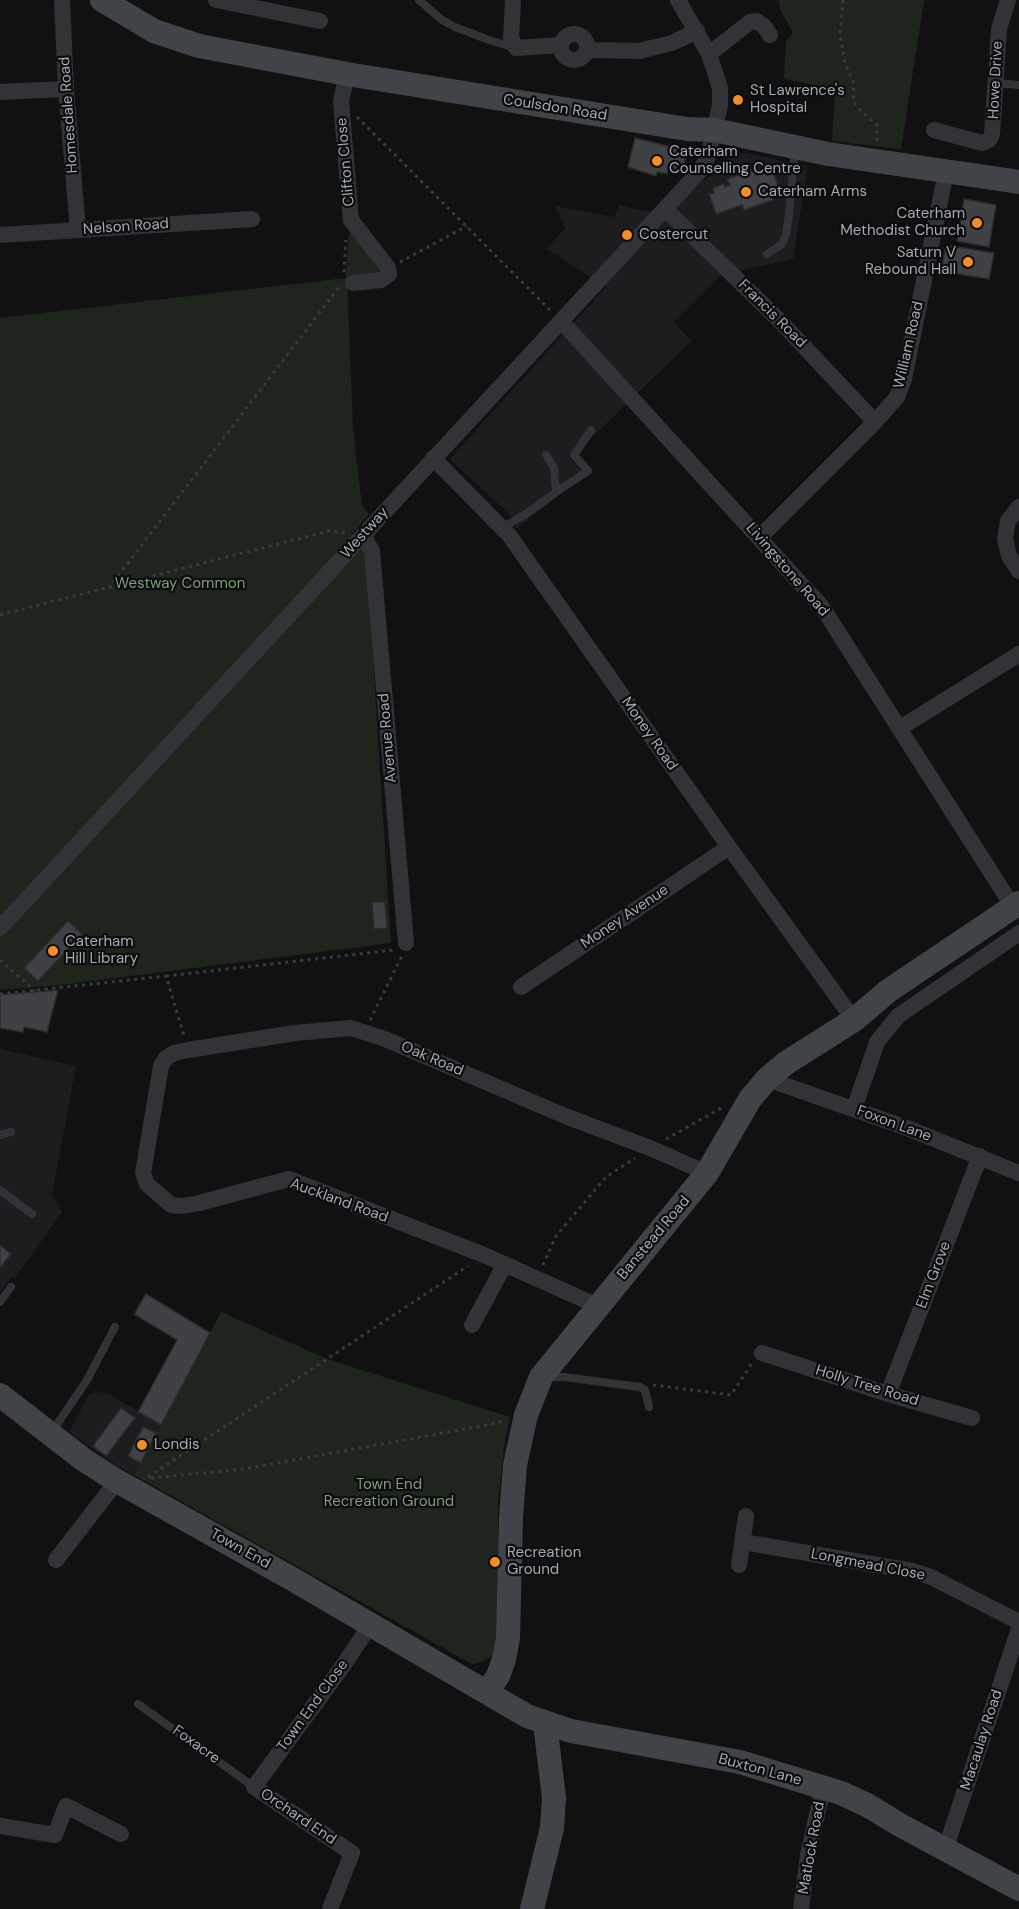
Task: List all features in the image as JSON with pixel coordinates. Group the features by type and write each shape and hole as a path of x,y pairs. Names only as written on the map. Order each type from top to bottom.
{"street":[{"name":"Homesdale Road","path":"62,0 66,89 78,230"},
{"name":"Coulsdon Road","path":"102,0 154,31 199,46 347,74 687,129 714,130 828,154 1019,182"},
{"path":"216,0 320,21"},
{"path":"513,0 511,38 516,48 561,45 565,37 575,33 586,41 587,50 639,51 672,43 697,31"},
{"name":"Westway","path":"0,928 698,173 708,157 720,105 720,88 709,54 678,0"},
{"name":"Howe Drive","path":"934,129 982,143 989,140 994,126 999,28 1008,0"},
{"path":"709,54 750,22 757,21 770,35"},
{"name":"Clifton Close","path":"347,74 341,101 351,220 392,273"},
{"path":"0,92 66,89"},
{"name":"William Road","path":"760,537 897,397 904,379 946,172"},
{"name":"Francis Road","path":"665,209 779,320 875,422"},
{"name":"Nelson Road","path":"0,235 252,219"},
{"path":"352,283 381,280 392,273"},
{"name":"Livingstone Road","path":"562,322 822,607 1016,905"},
{"name":"Money Road","path":"433,458 502,528 854,1020"},
{"path":"1019,507 1008,522 1005,539 1009,556 1019,571"},
{"name":"Avenue Road","path":"363,535 372,551 405,946"},
{"path":"900,728 1019,654"},
{"name":"Money Avenue","path":"521,987 729,847"},
{"name":"Banstead Road","path":"487,1692 498,1676 508,1638 511,1517 515,1465 526,1415 541,1377 707,1173 750,1099 767,1079 786,1063 854,1020 888,991 1016,905"},
{"path":"854,1109 876,1042 898,1016 1019,933"},
{"name":"Oak Road","path":"158,1078 160,1066 174,1053 295,1034 351,1028 385,1039 565,1116 650,1148 707,1173"},
{"name":"Auckland Road","path":"158,1078 143,1173 147,1184 171,1205 183,1206 199,1203 289,1179 484,1255 598,1306"},
{"name":"Foxon Lane","path":"767,1079 854,1109 1019,1173"},
{"name":"Elm Grove","path":"888,1394 980,1156"},
{"path":"472,1325 505,1264"},
{"name":"Holly Tree Road","path":"762,1353 888,1394 972,1418"},
{"name":"Town End","path":"0,1395 84,1460 133,1484 487,1692"},
{"path":"56,1560 133,1484"},
{"path":"739,1565 746,1516"},
{"name":"Longmead Close","path":"743,1542 913,1570 1019,1622"},
{"name":"Town End Close","path":"254,1787 371,1624"},
{"name":"Macaulay Road","path":"945,1850 1019,1629"},
{"name":"Buxton Lane","path":"487,1692 527,1716 571,1731 740,1762 823,1788 867,1805 1019,1889"},
{"path":"532,1909 552,1828 554,1798 545,1723"},
{"name":"Orchard End","path":"254,1787 352,1853 330,1909"},
{"name":"Matlock Road","path":"801,1909 808,1855 823,1788"},
{"path":"0,1826 55,1835 66,1806 121,1834"}],"lane":[{"path":"419,0 442,20 455,27 516,48"},
{"path":"996,83 1019,85"},
{"path":"767,254 782,245 786,235 795,147"},
{"path":"502,528 588,471 574,455 591,430"},
{"path":"546,455 554,468 556,492"},
{"path":"0,1135 11,1132"},
{"path":"0,1190 32,1214"},
{"path":"0,1302 11,1287"},
{"path":"51,1435 87,1380 115,1327"},
{"path":"541,1377 564,1377 640,1387 645,1390 649,1407"},
{"name":"Foxacre","path":"138,1704 254,1787"}],"path":[{"path":"843,0 840,36 845,63 853,82 854,102 877,125 874,159"},
{"path":"341,101 562,322"},
{"path":"109,588 343,281 347,228 351,220"},
{"path":"392,273 467,226"},
{"path":"0,615 329,531 363,535"},
{"path":"0,994 405,946"},
{"path":"364,1032 405,946"},
{"path":"0,960 35,991"},
{"path":"166,976 188,1050"},
{"path":"537,1277 556,1236 606,1177 650,1148 732,1102"},
{"path":"133,1484 484,1255"},
{"path":"653,1385 732,1395 757,1355 762,1353"},
{"path":"133,1484 244,1469 476,1427 526,1415"}],"shaded area":[{"path":"734,151 808,166 793,259 721,275 674,322 691,341 570,459 586,475 517,528 507,512 450,459 606,287 547,249 565,228 555,206 615,217 619,205 651,212 709,177"},
{"path":"0,1049 76,1066 52,1195 62,1212 15,1278 12,1276 0,1292"},
{"path":"107,1393 161,1425 134,1475 69,1432 89,1394"}],"green space":[{"path":"775,0 924,0 901,149 832,141 835,89 784,79 786,42 793,33 780,9 779,1"},
{"name":"Westway Common","path":"352,231 379,270 375,274 347,278 353,429 362,505 369,514 352,534 366,552 391,943 60,985 0,990 0,318 346,278 349,233"},
{"name":"Town End Recreation Ground","path":"221,1312 327,1359 510,1417 504,1446 498,1501 498,1642 493,1655 482,1662 472,1664 134,1475"}],"building":[{"name":"Caterham Counselling Centre","path":"635,138 679,149 678,154 686,156 683,171 669,168 667,174 657,172 656,176 628,167"},
{"name":"Caterham Arms","path":"772,169 780,191 771,194 773,200 744,210 742,205 716,214 709,194 714,193 713,188 724,184 725,187 730,185 727,179 754,170 756,175"},
{"name":"Caterham Methodist Church","path":"964,199 996,205 989,247 957,241"},
{"name":"Saturn V Rebound Hall","path":"946,245 994,253 989,279 941,271"},
{"path":"372,902 385,902 387,928 374,929"},
{"name":"Caterham Hill Library","path":"68,921 82,934 38,981 24,968"},
{"path":"58,990 47,1032 24,1027 23,1032 0,1028 0,995"},
{"path":"0,1245 11,1254 0,1268"},
{"path":"146,1294 210,1333 161,1425 138,1412 177,1340 134,1314"},
{"path":"121,1408 135,1418 106,1456 93,1446"},
{"name":"Londis","path":"143,1427 156,1433 141,1463 128,1456"}],"place":[{"name":"St Lawrence's Hospital","path":"738,100"},
{"name":"Caterham Counselling Centre","path":"657,161"},
{"name":"Caterham Arms","path":"746,192"},
{"name":"Caterham Methodist Church","path":"977,223"},
{"name":"Costercut","path":"627,235"},
{"name":"Saturn V Rebound Hall","path":"968,262"},
{"name":"Caterham Hill Library","path":"53,951"},
{"name":"Londis","path":"142,1445"},
{"name":"Recreation Ground","path":"495,1562"}]}
